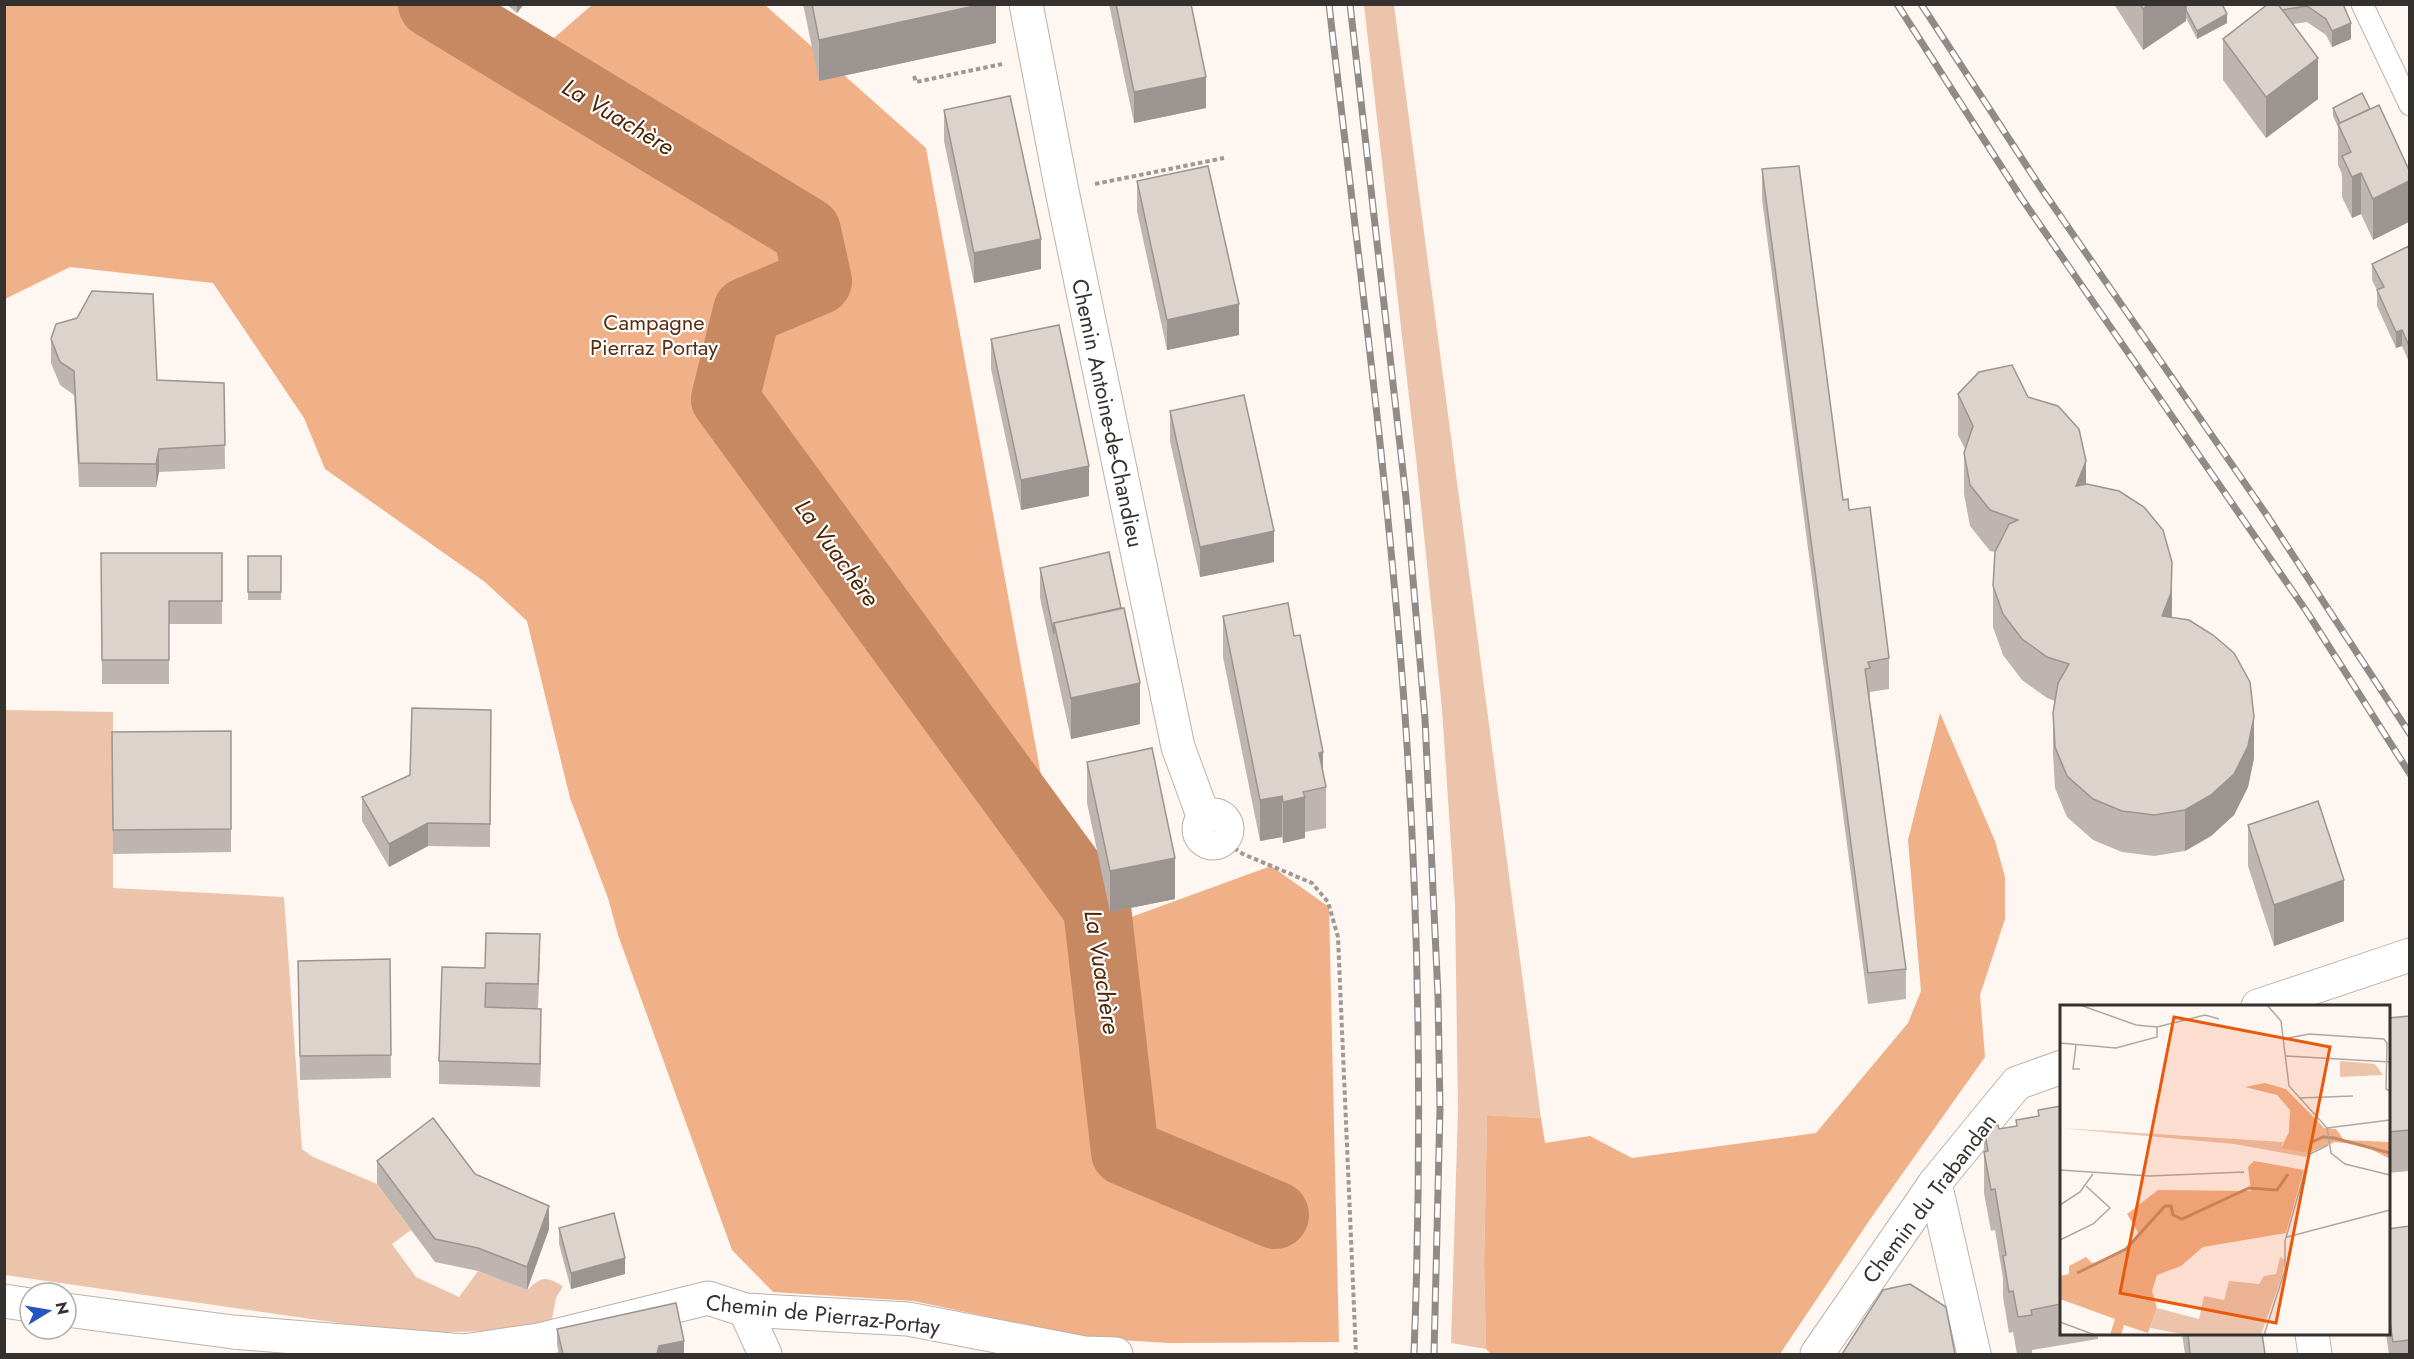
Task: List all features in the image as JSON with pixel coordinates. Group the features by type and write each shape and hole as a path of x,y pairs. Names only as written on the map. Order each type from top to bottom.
{"street":[{"name":"Chemin Antoine-de-Chandieu","path":"1026,4 1062,191 1178,747 1214,829"},
{"path":"2269,1005 2407,966"},
{"name":"Chemin du Trabandan","path":"1816,1354 1935,1183 2017,1083 2060,1067"},
{"path":"1935,1183 1974,1354"},
{"name":"Chemin de Pierraz-Portay","path":"78,1312 233,1332 464,1351 539,1340 708,1298 745,1310 908,1319 1084,1353 1116,1354"},
{"path":"745,1310 765,1354"},
{"path":"2312,1335 2315,1354"}],"lane":[{"path":"2362,4 2409,105"}],"path":[{"path":"914,76 916,82 1035,57"},
{"path":"1062,191 1224,158"},
{"path":"1214,829 1243,855 1312,883 1328,902 1338,937 1356,1354"}],"shaded area":[{"path":"1364,5 1394,5 1541,1118 1487,1115 1484,1264 1486,1349 1451,1343 1458,1109 1455,905 1442,709"},
{"path":"5,710 113,712 113,888 284,897 302,1149 313,1157 377,1184 411,1230 392,1244 416,1277 459,1297 478,1271 527,1290 536,1282 544,1279 552,1280 563,1286 556,1298 550,1330 408,1333 78,1286 78,1281 47,1281 5,1275"}],"green space":[{"name":"Campagne Pierraz Portay","path":"5,5 424,5 525,63 592,5 765,5 926,148 1071,939 1271,866 1329,907 1339,1342 1170,1343 1086,1338 914,1301 773,1292 732,1250 618,935 608,898 570,798 527,621 485,582 325,469 304,418 213,283 70,267 5,299"},
{"path":"1940,713 1995,841 2005,877 2005,919 1980,995 1985,1057 1871,1218 1780,1354 1491,1354 1486,1349 1484,1264 1487,1115 1541,1118 1545,1143 1590,1136 1632,1158 1816,1133 1908,1023 1921,991 1908,840"}],"building":[{"path":"812,4 983,4 819,40"},
{"path":"1116,4 1191,4 1206,77 1134,92"},
{"path":"2186,4 2222,4 2227,14 2197,31 2186,10"},
{"path":"2268,4 2278,4 2318,58 2266,97 2223,39"},
{"path":"2278,4 2343,4 2351,23 2332,31 2326,19 2307,6 2282,10"},
{"path":"2362,93 2370,109 2340,123 2333,108"},
{"path":"1010,96 1041,239 974,253 944,110"},
{"path":"2379,105 2409,170 2409,181 2373,199 2361,173 2352,177 2342,156 2351,152 2338,124"},
{"path":"1208,166 1239,304 1167,320 1137,181"},
{"path":"1799,166 1843,500 1848,499 1849,510 1870,507 1889,658 1868,662 1870,668 1865,669 1906,969 1868,973 1762,169"},
{"path":"2409,246 2409,346 2402,330 2396,332 2377,290 2384,287 2372,264"},
{"path":"92,291 153,294 157,380 224,383 225,445 159,449 156,464 79,463 74,371 60,362 51,339 56,324 77,318"},
{"path":"1059,325 1089,466 1021,480 991,339"},
{"path":"2012,365 2028,397 2058,406 2079,429 2086,461 2076,486 2087,484 2119,491 2144,507 2163,530 2172,562 2171,593 2162,616 2189,620 2213,635 2234,653 2250,682 2254,717 2248,746 2234,774 2211,795 2185,810 2154,815 2122,811 2093,799 2067,776 2055,747 2053,713 2058,683 2069,664 2047,657 2022,639 2003,614 1993,586 1995,552 2009,524 2018,520 1990,510 1970,485 1964,453 1973,426 1958,394 1979,372"},
{"path":"1244,395 1274,531 1200,547 1170,411"},
{"path":"1109,552 1121,608 1054,623 1054,634 1040,568"},
{"path":"101,553 222,553 222,601 169,601 169,660 102,660"},
{"path":"248,556 281,556 281,592 248,592"},
{"path":"1288,603 1294,636 1300,635 1323,752 1319,753 1326,787 1303,792 1305,797 1283,802 1282,796 1260,800 1223,616"},
{"path":"1124,608 1140,683 1071,698 1054,623"},
{"path":"412,708 491,710 490,824 428,823 389,844 362,797 410,775"},
{"path":"231,731 231,829 113,830 112,732"},
{"path":"1152,748 1175,858 1110,871 1087,762"},
{"path":"2318,801 2344,880 2274,905 2248,825"},
{"path":"486,933 540,934 538,984 486,983 485,1007 541,1009 540,1064 439,1061 442,967 485,968"},
{"path":"390,959 391,1055 300,1056 298,961"},
{"path":"2409,1016 2409,1130 2390,1132 2390,1018"},
{"path":"2060,1106 2060,1304 2031,1310 2032,1315 2018,1317 2013,1291 2009,1292 2003,1256 2006,1255 1995,1189 1991,1190 1984,1152 1988,1151 1984,1127 1998,1125 1999,1129 2017,1126 2016,1120 2039,1116 2038,1110"},
{"path":"433,1118 475,1174 549,1206 527,1267 478,1248 435,1239 377,1161"},
{"path":"614,1213 625,1258 571,1273 559,1228"},
{"path":"2409,1226 2409,1340 2393,1342 2390,1322 2390,1229"},
{"path":"1910,1284 1946,1307 1955,1354 1842,1354 1883,1290"},
{"path":"676,1303 684,1341 659,1346 657,1354 563,1354 557,1329"},
{"path":"2188,1335 2262,1335 2265,1354 2190,1354"}],"waterway":[{"name":"La Vuachère","path":"432,4 807,231 818,281 747,311 725,399 1097,908 1125,1152 1275,1215"}],"railway":[{"path":"1329,4 1381,448 1405,715 1417,955 1419,1115 1414,1354"},
{"path":"1350,4 1406,498 1425,719 1438,996 1440,1109 1434,1354"},
{"path":"1897,4 2022,199 2307,612 2410,774"},
{"path":"1921,4 2041,188 2266,514 2410,734"}]}
